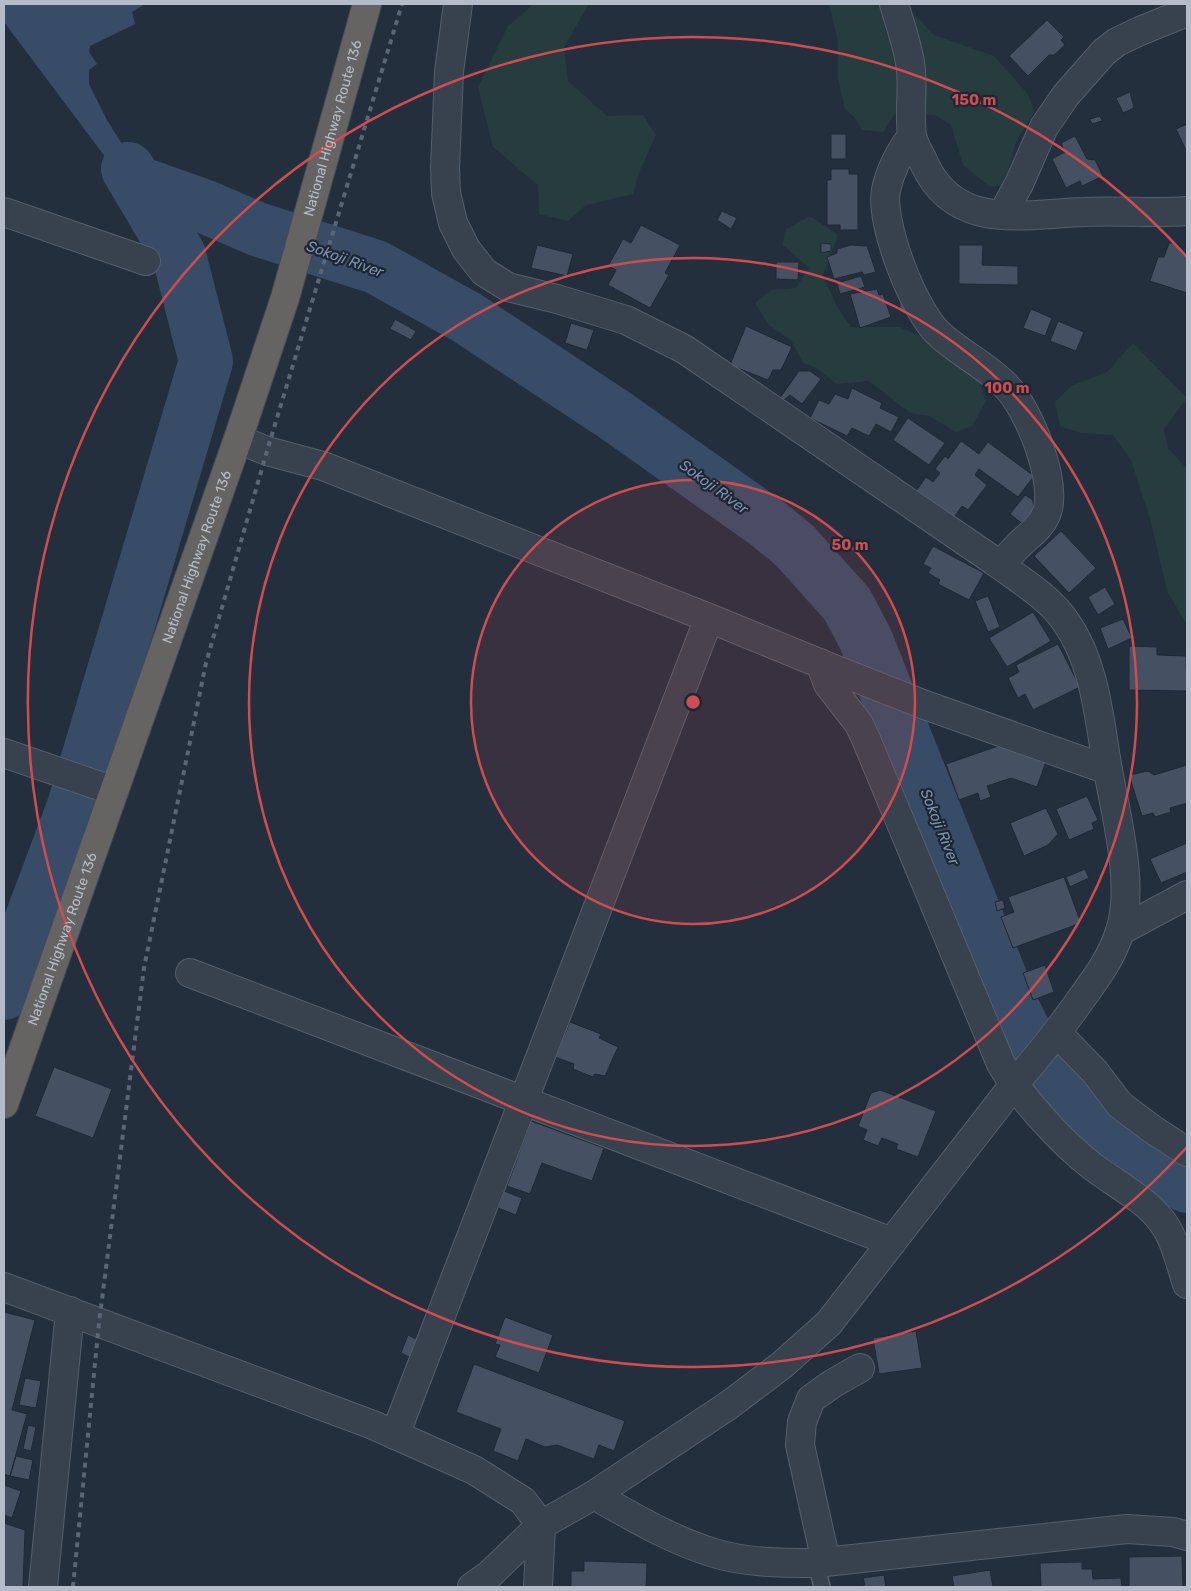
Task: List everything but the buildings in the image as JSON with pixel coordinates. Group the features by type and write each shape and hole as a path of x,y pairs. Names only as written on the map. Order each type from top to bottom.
{"highway":[{"name":"National Highway Route 136","path":"4,1104 238,439 285,298 367,4"}],"street":[{"path":"458,4 449,72 445,168 446,193 453,223 466,249 484,272 508,287 557,299 626,320 684,349 1000,565 1049,603 1066,621 1078,643 1089,670 1099,714 1120,836 1126,902 1120,931 1106,964 1055,1036 1018,1080 829,1323 782,1365 729,1404 594,1495 541,1525 488,1575 472,1587"},
{"path":"894,4 911,69 912,136 928,172 938,186 953,200 972,210 1002,215 1085,212 1187,212"},
{"path":"1002,215 1019,184 1044,127 1066,95 1104,52 1117,42 1187,12"},
{"path":"912,136 904,147 890,175 886,192 885,212 899,262 924,316 937,332 986,368 1016,398 1036,437 1045,467 1050,498 1045,517 1040,526 1018,545 1000,565"},
{"path":"4,212 146,261"},
{"path":"238,439 268,451 322,466 925,705 1108,770"},
{"path":"395,1435 709,618"},
{"path":"828,667 828,684 859,724 866,739 1001,1064 1009,1078 1018,1080 1044,1121 1090,1164 1161,1220 1173,1243 1187,1284"},
{"path":"4,753 114,791"},
{"path":"1120,931 1187,894"},
{"path":"190,973 892,1242"},
{"path":"1055,1036 1095,1072 1120,1105 1187,1152"},
{"path":"1152,1211 1187,1227"},
{"path":"4,1287 70,1310 99,1323 364,1422 474,1470 523,1501 541,1525 538,1587"},
{"path":"43,1587 70,1310"},
{"path":"821,1570 800,1445 802,1422 811,1399 860,1368"},
{"path":"594,1495 655,1530 715,1553 821,1570 1126,1529 1173,1532 1187,1536"}],"green space":[{"path":"534,4 589,4 564,47 568,81 607,116 643,115 656,135 638,175 633,194 586,205 568,221 539,214 538,185 493,147 478,87 508,26"},
{"path":"829,4 904,4 934,35 994,56 1028,94 1034,112 1016,142 1004,185 990,187 963,165 951,125 935,115 896,112 883,132 862,130 854,117 845,109 838,79 838,41"},
{"path":"810,216 838,235 823,276 838,308 851,327 899,327 934,342 976,370 986,401 972,426 956,432 929,416 910,413 869,381 837,384 815,367 803,363 791,340 769,325 755,303 771,290 796,288 809,268 783,245 785,230"},
{"path":"1133,343 1187,398 1164,429 1168,448 1187,469 1187,625 1167,591 1151,522 1131,460 1113,435 1081,433 1060,426 1055,402 1071,386 1107,372"}],"water":[{"path":"4,4 145,4 132,12 135,24 90,46 89,52 97,64 89,70 89,84 107,120 142,176 124,182 4,22"}],"waterway":[{"path":"4,993 74,806 206,361 179,255 128,169"},
{"name":"Sokoji River","path":"138,183 206,207 257,229 376,267 466,317 616,416 767,523 795,546 847,604 866,640 1011,1005 1031,1045 1089,1114 1114,1139 1187,1186"}],"railway":[{"path":"73,1587 99,1323 144,968 206,663 267,451 402,4"}]}
